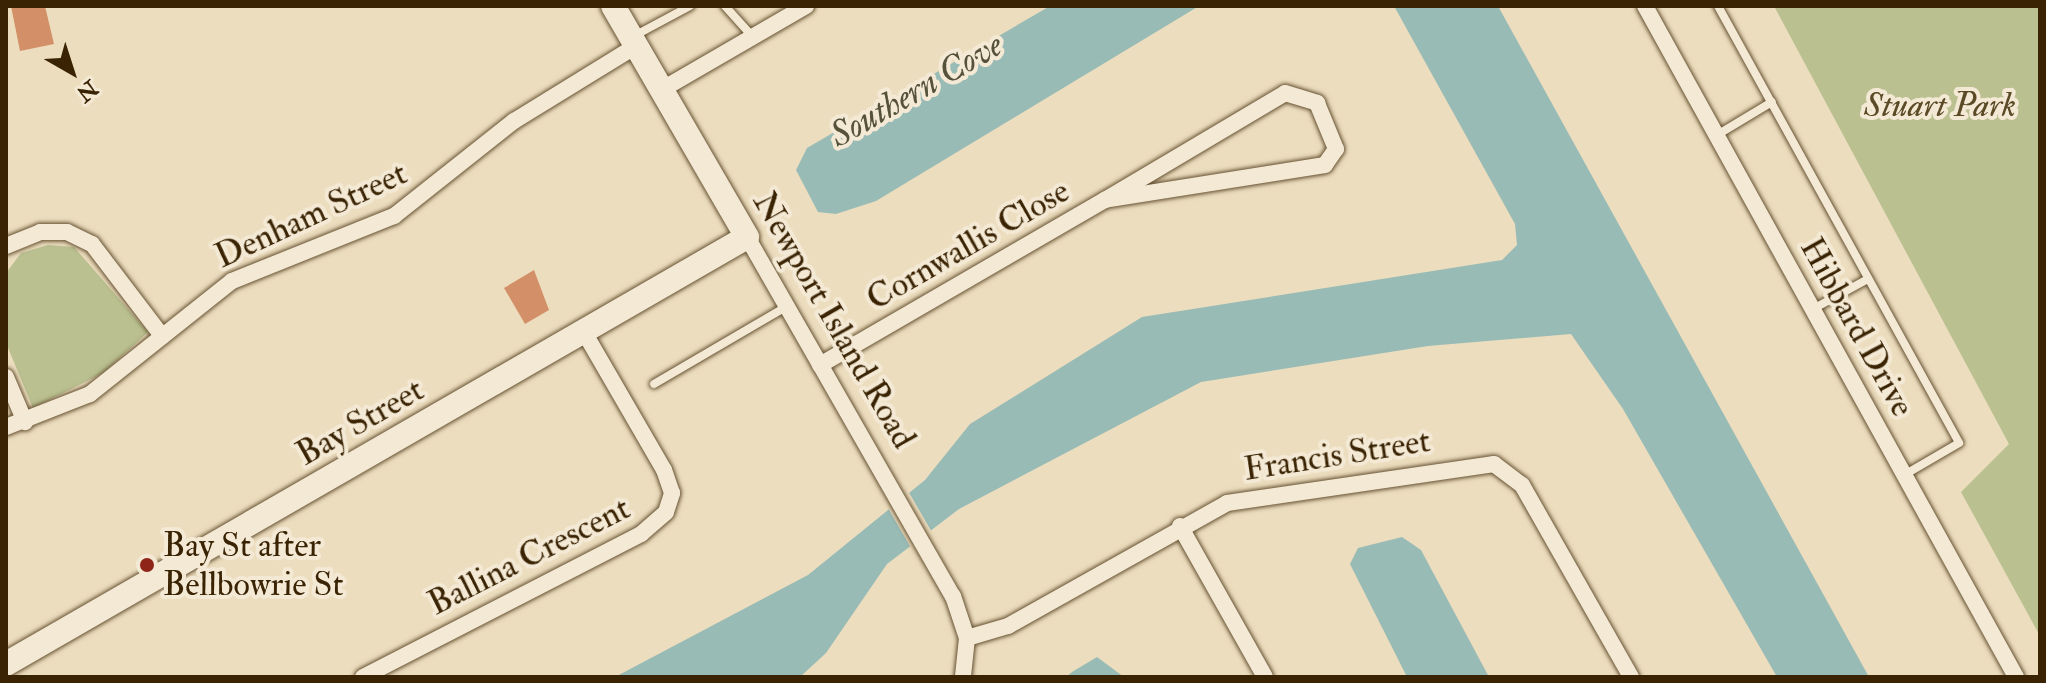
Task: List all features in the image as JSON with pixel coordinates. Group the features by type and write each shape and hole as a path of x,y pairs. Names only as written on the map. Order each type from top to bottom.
{"street":[{"name":"Newport Island Road","path":"613,6 924,545 967,638"},
{"path":"661,90 806,6"},
{"name":"Hibbard Drive","path":"1645,6 2016,677"},
{"name":"Denham Street","path":"6,427 90,394 232,281 394,216 514,121 634,42"},
{"name":"Cornwallis Close","path":"820,365 1285,93 1317,103 1336,149 1314,168 1105,200"},
{"path":"6,246 40,232 67,232 92,244 162,336"},
{"name":"Bay Street","path":"6,664 747,237"},
{"name":"Ballina Crescent","path":"363,677 641,534 666,512 672,493 664,470 584,332"},
{"path":"6,377 25,422"},
{"name":"Francis Street","path":"967,638 1008,626 1180,526 1241,500 1494,464 1522,485 1631,677"},
{"path":"1180,526 1265,677"},
{"path":"963,677 967,638"}],"lane":[{"path":"634,42 690,6"},
{"path":"725,6 753,37"},
{"path":"1718,6 1959,443 1904,475"},
{"path":"1717,135 1772,102"},
{"path":"1812,310 1868,279"},
{"path":"654,384 786,307"}],"green space":[{"name":"Stuart Park","path":"1774,6 2040,6 2040,636 1961,492 2009,444"},
{"path":"48,245 74,247 148,332 103,373 33,408 6,343 6,273 21,253"}],"water":[{"name":"Southern Cove","path":"1050,6 1199,6 876,201 836,214 818,212 796,170 807,148"},
{"path":"1394,6 1498,6 1869,677 1777,677 1623,409 1571,334 1428,346 1201,382 959,509 887,564 826,653 800,677 615,677 808,575 925,480 970,424 1142,317 1502,260 1517,245 1515,224"},
{"path":"1402,537 1421,550 1489,677 1407,677 1350,564 1358,548"},
{"path":"1097,657 1124,677 1066,677 1072,672"}],"pier":[{"path":"907,489 933,534 910,547 884,502"}],"building":[{"path":"11,6 45,6 54,44 20,51"},
{"path":"534,270 549,310 525,324 504,288"}],"place":[{"name":"Bay St after Bellbowrie St","path":"147,565"}]}
